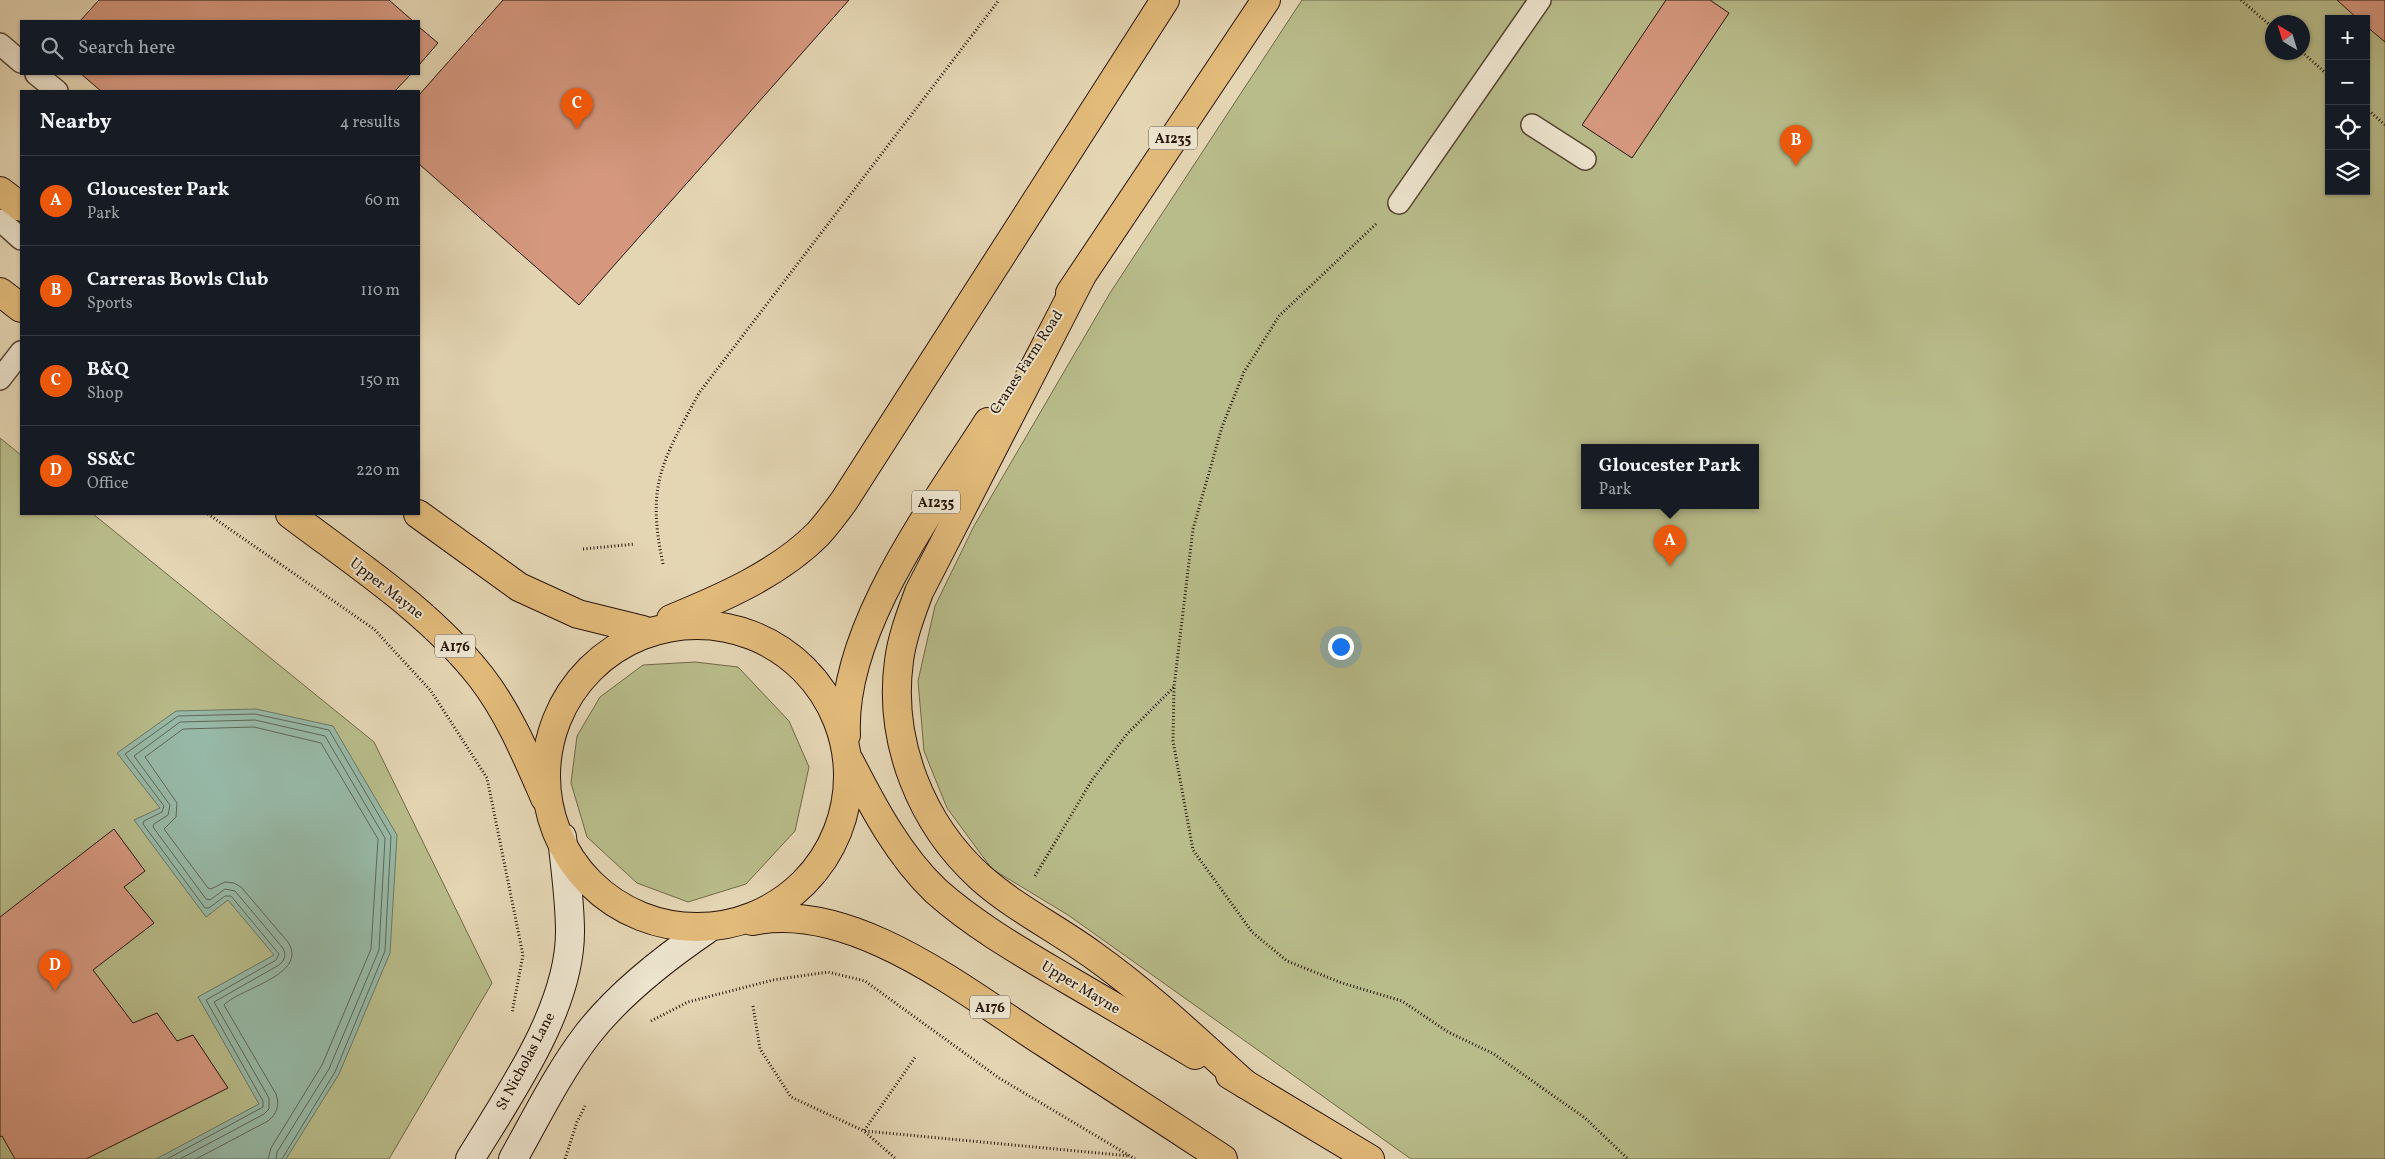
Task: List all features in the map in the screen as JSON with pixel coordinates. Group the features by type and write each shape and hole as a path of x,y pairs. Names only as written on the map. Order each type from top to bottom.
{"main road":[{"path":"646,629 711,603 755,580 792,555 818,534 844,501 869,464 965,310 1165,0"},
{"name":"Cranes Farm Road","path":"847,753 845,718 854,668 873,616 895,571 927,516 1080,277 1266,0"},
{"path":"0,191 20,207"},
{"path":"1080,277 919,592 906,626 899,660 896,697 899,731 908,766 922,799 937,827 957,854 982,878 1010,900 1092,954 1148,996 1245,1084"},
{"path":"0,292 20,307"},
{"name":"Upper Mayne","path":"291,515 423,615 454,645 482,678 504,712 560,833"},
{"name":"A176","path":"419,515 482,562 535,595 578,614 646,629"},
{"name":"A176","path":"734,925 781,901 805,882 823,859 838,834 847,801 850,776 847,753 834,713 815,684 792,661 765,642 738,630 713,624 682,623 646,629 616,645 589,666 570,693 558,717 550,743 549,773 552,802 560,833 571,857 588,879 606,897 632,914 657,925 678,930 706,930 734,925 757,920 800,919 860,934 890,946 969,992 1223,1159"},
{"name":"Upper Mayne","path":"847,753 870,800 900,848 936,890 977,922 1032,958 1370,1159"},
{"name":"St Nicholas Lane","path":"470,1159 540,1039 555,1003 566,965 570,933 560,833"},
{"path":"513,1159 569,1061 587,1034 612,1007 648,975 679,948 706,930"}],"lane":[{"path":"1399,203 1540,0"},
{"path":"0,44 20,61"},
{"path":"37,75 56,90"},
{"path":"1532,125 1585,159"},
{"path":"0,220 20,238"},
{"path":"0,379 20,353"}],"path":[{"path":"662,564 654,505 657,482 668,451 699,394 999,0"},
{"path":"2241,0 2265,21"},
{"path":"2310,59 2325,72"},
{"path":"2370,112 2385,125"},
{"path":"1399,203 1279,316 1244,372 1222,427 1193,529 1174,687 1172,740 1193,850 1252,932 1287,960 1342,983 1402,1001 1448,1032 1494,1054 1585,1118 1628,1159"},
{"path":"209,515 374,629 431,691 487,778 524,955 512,1014"},
{"path":"583,549 635,544"},
{"path":"1031,882 1092,780 1128,734 1174,687"},
{"path":"645,1027 652,1020 688,1002 773,980 828,972 865,980 999,1078 1135,1159"},
{"path":"753,1006 760,1049 791,1097 864,1131 896,1159"},
{"path":"864,1131 916,1056"},
{"path":"565,1159 577,1122 589,1098"},
{"path":"864,1131 1131,1156"}],"shaded area":[{"path":"1302,0 2385,0 2385,1159 1411,1159 1068,915 992,869 947,808 924,751 918,681 935,606 974,526 1110,293"},
{"path":"0,438 20,454 20,515 94,515 374,742 492,983 389,1159 0,1159"},
{"path":"695,662 738,667 789,721 809,767 795,831 746,884 688,902 637,883 587,837 571,783 577,736 600,697 643,665"}],"water":[{"path":"256,709 333,726 397,835 390,953 339,1074 286,1159 156,1159 259,1104 198,997 274,955 228,900 206,917 134,820 160,808 117,753 176,711"}],"building":[{"path":"99,0 389,0 412,20 81,20"},
{"path":"503,0 849,0 579,305 420,165 420,94"},
{"path":"1666,0 1710,0 1729,13 1632,158 1582,125"},
{"path":"2337,0 2385,0 2385,42 2370,29 2370,15 2354,15"},
{"path":"420,28 438,43 420,64"},
{"path":"82,75 410,75 396,90 100,90"},
{"path":"114,829 145,871 124,887 154,923 93,970 133,1023 157,1013 177,1041 193,1035 228,1088 86,1159 15,1159 2,1136 0,1137 0,917"}],"place":[{"name":"B&Q","path":"577,129"},
{"name":"Carreras Bowls Club","path":"1796,166"},
{"name":"Gloucester Park","path":"1670,566"},
{"name":"SS&C","path":"55,991"}]}
